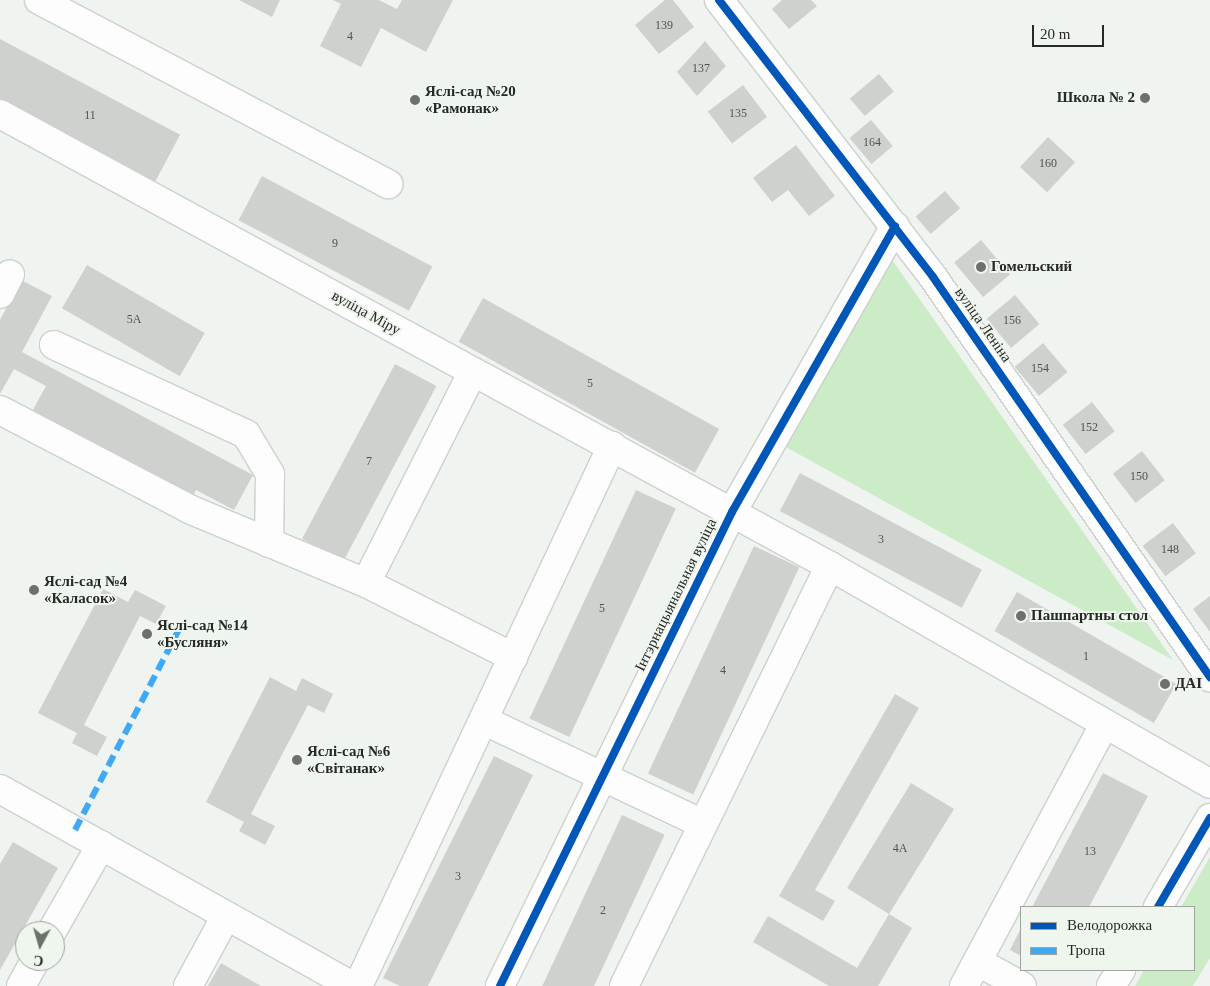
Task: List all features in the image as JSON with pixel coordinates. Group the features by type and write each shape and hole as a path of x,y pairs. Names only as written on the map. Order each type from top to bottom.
{"street":[{"path":"38,0 388,184"},
{"name":"вуліца Леніна","path":"719,0 895,226 1210,677"},
{"name":"вуліца Міру","path":"1,117 612,446 830,566 1210,784"},
{"name":"Інтэрнацыянальная вуліца","path":"500,986 732,512 895,226"},
{"path":"54,345 246,434 270,474 269,543"},
{"path":"366,583 473,371"},
{"path":"0,410 189,509 366,583 514,657"},
{"path":"358,986 485,721 612,446"},
{"path":"624,986 701,823 830,566"},
{"path":"485,721 602,778 701,823"},
{"path":"964,986 1105,723"},
{"path":"0,789 352,986"},
{"path":"1159,906 1210,818"},
{"path":"58,921 101,845"},
{"path":"188,986 226,916"},
{"path":"978,962 1022,986"},
{"path":"21,986 29,971"},
{"path":"1112,986 1120,971"}],"green space":[{"path":"883,247 1173,660 773,440"},
{"path":"1210,857 1210,958 1193,986 1135,986 1143,971 1195,971 1195,906 1182,906"}],"building":[{"path":"239,0 280,0 272,17"},
{"path":"333,0 379,0 397,9 402,0 453,0 426,52 381,28 361,67 320,46 341,4"},
{"path":"665,0 673,0 694,27 659,54 635,25"},
{"path":"782,0 811,0 817,6 789,29 772,9"},
{"path":"0,39 180,135 153,185 0,104"},
{"path":"705,41 726,66 697,96 677,72"},
{"path":"879,74 894,92 865,116 850,98"},
{"path":"743,85 767,117 732,143 708,111"},
{"path":"871,120 893,146 871,164 850,138"},
{"path":"1048,137 1075,162 1047,192 1020,167"},
{"path":"796,145 835,196 809,216 788,190 772,202 753,178"},
{"path":"262,176 432,267 409,311 239,220"},
{"path":"945,191 960,208 931,234 916,217"},
{"name":"Гомельский","path":"981,240 1010,274 983,297 954,262"},
{"path":"87,265 205,333 180,376 62,308"},
{"path":"21,280 52,296 22,352 253,475 234,510 196,490 189,503 29,417 46,386 14,369 0,394 0,320"},
{"path":"1015,295 1039,324 1011,348 987,319"},
{"path":"483,298 719,429 695,473 459,342"},
{"path":"1043,343 1067,372 1039,396 1015,367"},
{"path":"395,364 436,386 344,561 302,539"},
{"path":"1092,402 1115,431 1086,454 1063,425"},
{"path":"1142,451 1165,480 1136,503 1113,474"},
{"path":"800,473 982,570 962,608 780,511"},
{"path":"636,490 676,509 569,737 530,718"},
{"path":"1173,523 1196,553 1166,576 1143,546"},
{"path":"754,546 799,567 693,795 648,773"},
{"path":"103,589 128,602 135,590 166,606 156,624 140,616 84,725 107,737 97,756 72,743 77,733 38,713"},
{"path":"1017,592 1176,684 1154,723 994,631"},
{"path":"1210,596 1210,632 1193,609"},
{"path":"270,677 296,691 302,678 333,694 324,713 308,705 251,814 275,826 265,845 239,831 244,822 206,802"},
{"path":"895,694 919,708 815,890 835,901 823,921 779,896"},
{"path":"494,756 533,775 428,986 400,986 383,978"},
{"path":"1103,773 1148,796 1090,906 1033,906"},
{"path":"911,783 954,809 889,914 847,888"},
{"path":"622,815 665,835 594,986 542,986"},
{"path":"13,842 58,868 28,921 15,921 15,944 0,970 0,864"},
{"path":"889,914 912,928 878,986 829,986 753,942 768,916 857,968"},
{"path":"1020,930 1020,955 1010,950"},
{"path":"221,963 261,986 208,986"}],"marked path":[{"path":"75,830 183,622"}],"cycle path":[{"path":"719,0 933,277 1210,677"},
{"path":"500,986 732,512 895,226"},
{"path":"1159,906 1210,818"}],"place":[{"name":"Школа № 2","path":"1145,98"},
{"name":"Яслі-сад №20 «Рамонак»","path":"415,100"},
{"name":"Гомельский","path":"981,267"},
{"name":"Яслі-сад №4 «Каласок»","path":"34,590"},
{"name":"Пашпартны стол","path":"1021,616"},
{"name":"Яслі-сад №14 «Бусляня»","path":"147,634"},
{"name":"ДАІ","path":"1165,684"},
{"name":"Яслі-сад №6 «Світанак»","path":"297,760"}]}
